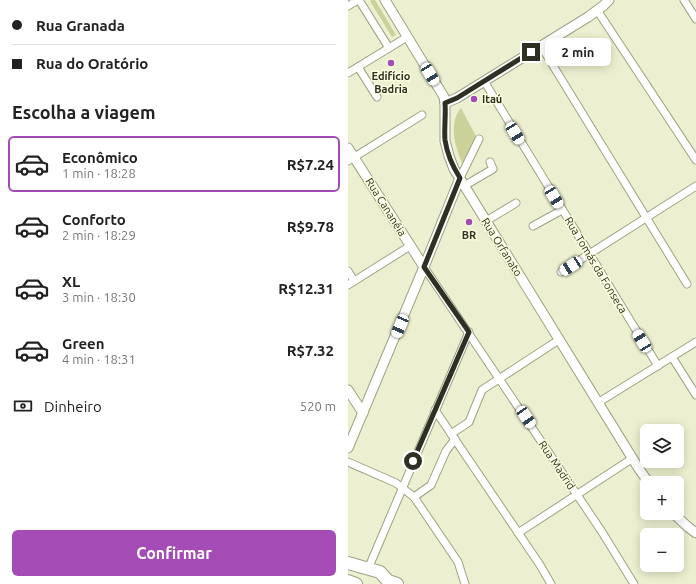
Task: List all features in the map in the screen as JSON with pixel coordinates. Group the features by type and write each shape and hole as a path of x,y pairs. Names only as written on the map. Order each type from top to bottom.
{"highway":[{"path":"348,563 380,572 393,582"},
{"path":"348,570 377,580 393,582"},
{"path":"348,581 356,584"}],"main road":[{"name":"Rua Orfanato","path":"385,0 443,95 445,103 445,141 454,169 645,476"},
{"path":"445,103 457,98 588,17 609,0"},
{"name":"Rua Cananéia","path":"348,148 351,159 424,267"},
{"path":"348,448 424,267 462,182"},
{"path":"349,393 363,413"},
{"path":"680,520 696,533"}],"street":[{"path":"348,6 359,0 389,48"},
{"path":"684,0 696,19"},
{"path":"598,10 696,160"},
{"path":"348,73 407,37"},
{"path":"541,46 687,284"},
{"path":"358,67 377,97"},
{"name":"Rua Tomás da Fonseca","path":"484,81 658,366"},
{"path":"351,159 422,115"},
{"path":"462,182 478,139"},
{"path":"462,182 492,169 490,162"},
{"path":"561,272 696,186"},
{"path":"486,221 516,203"},
{"path":"534,226 562,210"},
{"path":"348,271 351,283 410,246"},
{"name":"Rua Madrid","path":"424,267 577,494 634,584"},
{"path":"368,569 469,332"},
{"path":"599,402 696,342"},
{"path":"414,497 431,485 453,437 469,422 482,390 554,343"},
{"path":"672,357 696,395"},
{"path":"435,410 540,565 551,584"},
{"path":"518,533 633,458"},
{"path":"348,462 394,482 414,497 458,562 465,584"}],"green space":[{"path":"375,0 396,35 392,37 370,1"},
{"path":"461,108 476,136 462,163 454,135 455,121"}],"place":[{"name":"Edifício Badria","path":"391,63"},
{"name":"Itaú","path":"474,99"},
{"name":"BR","path":"469,222"}],"route":[{"path":"413,461 469,332 424,267 460,178 454,169 445,141 445,103 457,98 531,52"}]}
